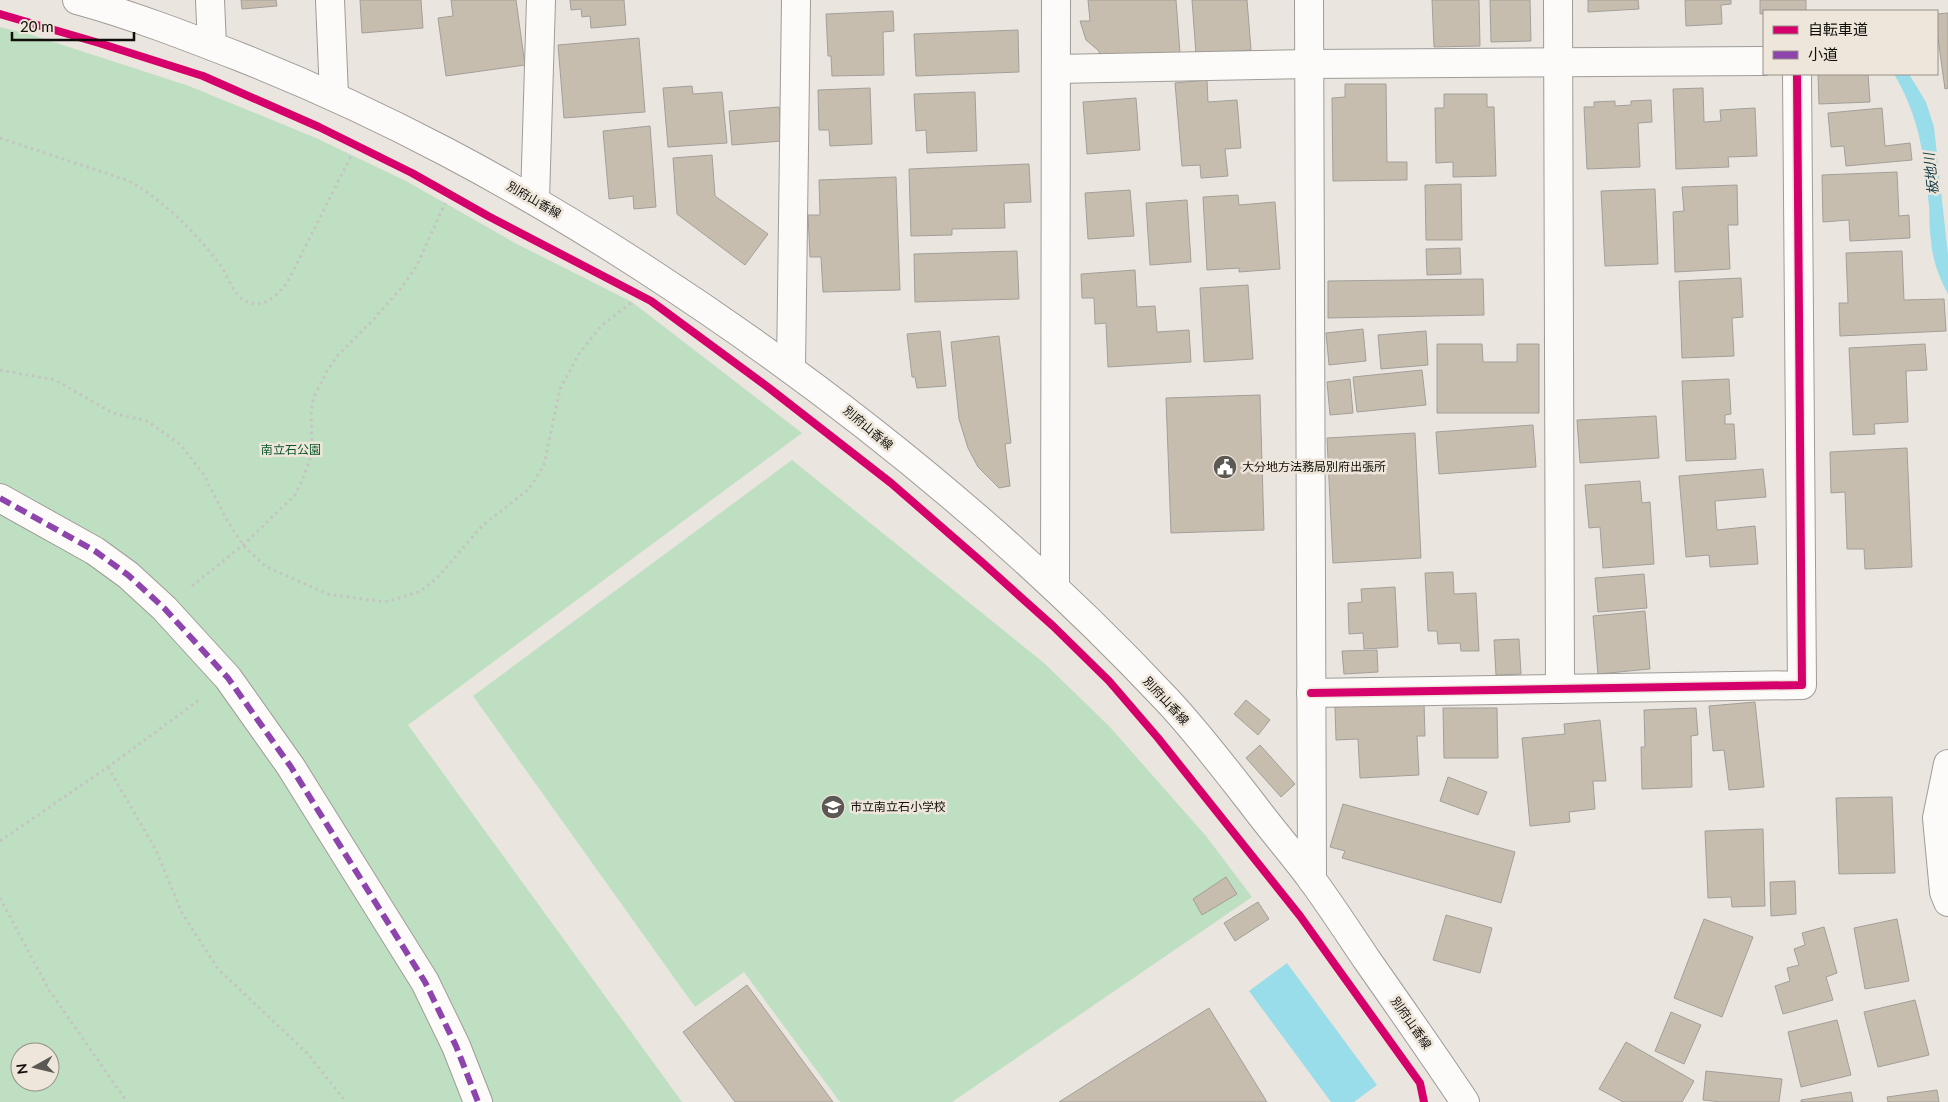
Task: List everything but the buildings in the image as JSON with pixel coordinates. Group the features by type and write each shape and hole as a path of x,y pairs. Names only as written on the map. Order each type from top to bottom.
{"street":[{"name":"別府山香線","path":"77,0 111,9 212,46 334,95 439,146 535,199 677,289 828,395 978,520 1056,588 1169,702 1312,880 1465,1102"},
{"path":"210,0 212,46"},
{"path":"330,0 334,95"},
{"path":"535,199 541,0"},
{"path":"791,368 796,0"},
{"path":"1056,0 1056,588"},
{"path":"1309,0 1312,880"},
{"path":"1558,0 1560,689"},
{"path":"1056,69 1309,64 1763,61"},
{"path":"1311,693 1802,685 1797,75"},
{"path":"0,498 95,551 128,575 164,608 228,678 291,767 425,982 456,1046 478,1102"},
{"path":"1948,764 1937,818 1944,892 1948,902"}],"path":[{"path":"0,14 62,32"},
{"path":"0,138 129,181 148,192 202,242 244,300 261,304 274,298 287,283 352,154"},
{"path":"164,608 243,545 294,496 310,459 313,399 327,371 337,356 402,287 417,265 445,203"},
{"path":"0,370 55,380 113,412 147,421 181,445 204,475 226,520 243,545 265,566 327,594 384,602 420,592 436,579 482,526 529,488 544,465 560,389 576,359 602,325 632,302"},
{"path":"0,841 108,767 228,678"},
{"path":"108,767 157,852 182,913 218,969 307,1053 346,1102"},
{"path":"0,898 49,990 127,1102"}],"green space":[{"name":"南立石公園","path":"0,27 32,35 189,86 316,138 406,181 517,244 632,302 802,433 408,725 682,1102 0,1102"},
{"name":"市立南立石小学校","path":"792,460 1044,663 1109,726 1206,836 1252,897 952,1102 840,1102 744,972 695,1007 473,696"}],"water":[{"name":"板地川","path":"1895,75 1910,75 1926,102 1934,127 1948,255 1948,294 1934,261 1923,154 1910,106"},
{"path":"1287,963 1377,1085 1354,1102 1331,1102 1249,991"}],"marked path":[{"path":"0,498 95,551 128,575 164,608 228,678 291,767 425,982 456,1046 478,1102"}],"cycle path":[{"path":"0,14 203,76 319,127 412,173 488,216 651,301 769,388 891,483 1053,626 1109,681 1158,738 1300,916 1420,1083 1424,1102"},
{"path":"1311,693 1802,685 1797,75"}],"place":[{"name":"大分地方法務局別府出張所","path":"1225,467"},
{"name":"市立南立石小学校","path":"833,807"}]}
